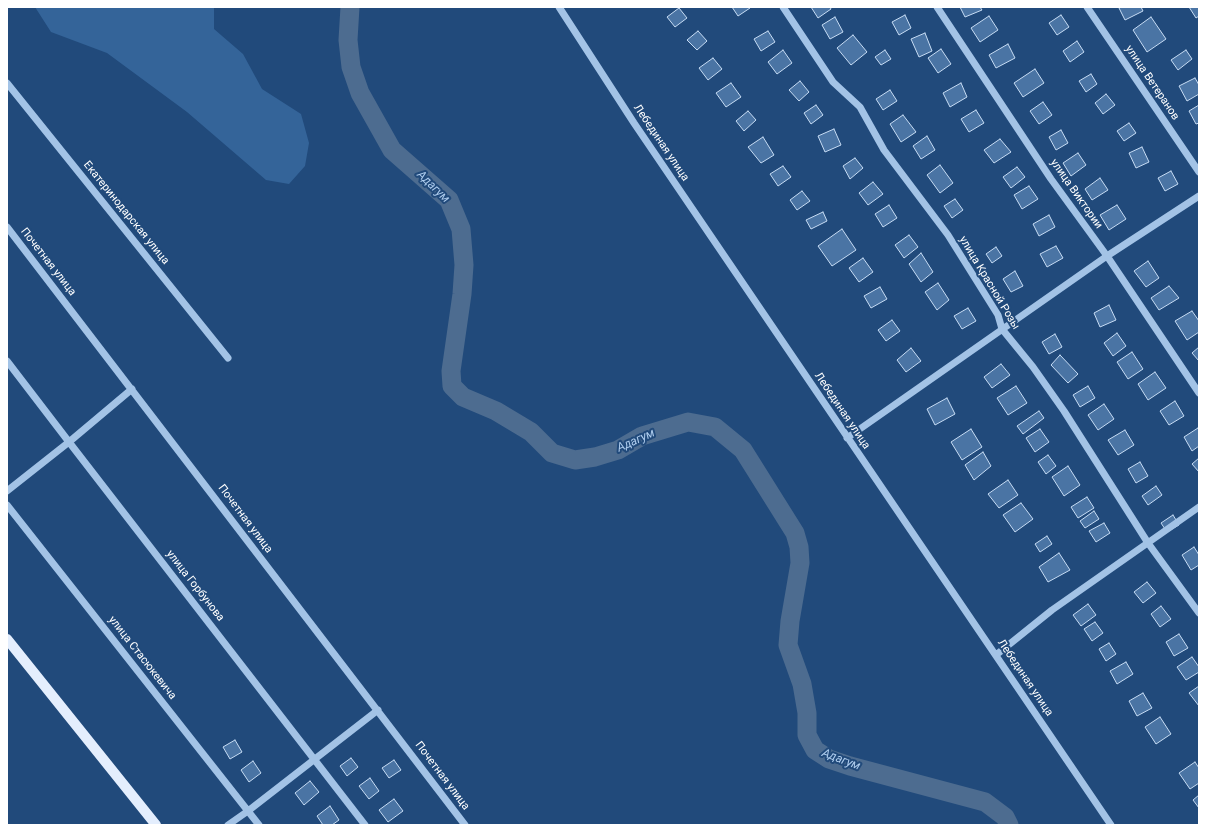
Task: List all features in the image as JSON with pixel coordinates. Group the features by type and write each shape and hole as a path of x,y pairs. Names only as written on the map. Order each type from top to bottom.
{"main road":[{"path":"7,639 156,825"}],"street":[{"name":"Лебединая улица","path":"559,7 634,123 1111,825"},
{"name":"улица Красной Розы","path":"783,7 833,82 860,107 884,150 948,235 998,315 1002,329 1033,367 1064,411 1148,543 1199,614"},
{"name":"улица Виктории","path":"937,7 1051,179 1107,256 1199,393"},
{"name":"улица Ветеранов","path":"1087,7 1199,172"},
{"name":"Екатеринодарская улица","path":"7,83 228,358"},
{"path":"847,438 1107,256 1199,196"},
{"name":"Почетная улица","path":"7,226 465,825"},
{"name":"улица Горбунова","path":"7,361 365,825"},
{"path":"7,491 69,442 132,389"},
{"name":"улица Стасюкевича","path":"7,505 259,825"},
{"path":"996,655 1052,610 1199,507"},
{"path":"228,825 378,710"}],"shaded area":[{"path":"35,7 214,7 214,29 243,54 262,89 301,114 309,143 305,166 289,184 266,180 187,112 107,53 51,32"}],"building":[{"path":"732,7 750,7 750,8 738,16"},
{"path":"811,7 830,7 831,9 818,18"},
{"path":"960,7 980,7 982,10 965,17"},
{"path":"1141,7 1143,11 1125,20 1119,8"},
{"path":"1189,7 1199,7 1199,16 1196,18"},
{"path":"679,8 687,18 675,27 667,17"},
{"path":"905,15 911,28 899,35 892,22"},
{"path":"1061,15 1069,27 1057,35 1049,23"},
{"path":"989,16 998,30 980,42 971,28"},
{"path":"835,17 843,32 830,39 822,25"},
{"path":"1151,17 1166,39 1147,52 1133,30"},
{"path":"698,31 707,41 697,50 687,40"},
{"path":"768,31 775,42 761,51 754,39"},
{"path":"925,33 932,51 919,57 911,39"},
{"path":"853,35 867,52 851,65 837,48"},
{"path":"1077,41 1084,52 1070,62 1063,51"},
{"path":"1008,44 1015,58 996,68 989,55"},
{"path":"941,49 951,64 938,73 928,58"},
{"path":"783,50 792,63 777,74 768,62"},
{"path":"885,50 891,59 881,65 875,57"},
{"path":"1186,50 1192,59 1178,70 1171,60"},
{"path":"713,58 722,69 708,80 699,68"},
{"path":"1035,69 1044,83 1023,97 1014,83"},
{"path":"1091,74 1097,84 1086,92 1079,81"},
{"path":"1195,78 1199,85 1199,94 1187,101 1179,86"},
{"path":"800,81 809,92 799,101 789,90"},
{"path":"731,83 741,97 726,107 716,93"},
{"path":"961,83 967,97 950,107 943,93"},
{"path":"890,90 897,101 883,110 876,99"},
{"path":"1106,94 1115,105 1103,114 1095,103"},
{"path":"1043,102 1052,115 1039,124 1030,111"},
{"path":"816,105 823,115 811,124 804,113"},
{"path":"1199,105 1199,123 1196,124 1189,111"},
{"path":"976,110 984,123 969,132 961,119"},
{"path":"748,111 756,120 744,131 736,121"},
{"path":"903,115 916,132 901,142 890,124"},
{"path":"1129,123 1136,133 1124,141 1117,131"},
{"path":"834,129 841,145 825,152 818,136"},
{"path":"1061,130 1068,143 1056,150 1049,137"},
{"path":"927,136 935,150 921,159 913,146"},
{"path":"763,137 774,155 761,163 748,147"},
{"path":"1000,139 1011,152 994,163 984,150"},
{"path":"1142,147 1149,162 1136,168 1129,153"},
{"path":"1078,153 1086,165 1071,176 1063,163"},
{"path":"855,158 863,168 850,179 843,166"},
{"path":"940,165 953,183 940,193 927,175"},
{"path":"783,166 791,177 778,186 770,174"},
{"path":"1017,167 1025,177 1011,188 1003,177"},
{"path":"1171,171 1178,184 1165,191 1158,178"},
{"path":"1100,178 1108,190 1092,200 1085,189"},
{"path":"873,182 883,194 868,205 859,193"},
{"path":"1029,186 1038,199 1022,209 1014,195"},
{"path":"802,191 810,201 797,210 790,200"},
{"path":"955,199 963,210 952,218 944,206"},
{"path":"889,205 897,218 883,227 875,214"},
{"path":"1117,205 1126,219 1109,230 1100,215"},
{"path":"823,212 827,221 811,229 806,220"},
{"path":"1049,215 1055,227 1039,236 1033,224"},
{"path":"842,229 856,250 832,266 818,246"},
{"path":"909,235 918,247 904,258 895,245"},
{"path":"1056,246 1063,258 1047,267 1040,254"},
{"path":"996,247 1002,256 992,263 986,254"},
{"path":"921,253 933,272 921,282 909,264"},
{"path":"863,258 873,272 859,282 849,268"},
{"path":"1148,261 1159,278 1146,287 1134,271"},
{"path":"1015,271 1023,286 1011,292 1003,279"},
{"path":"938,283 949,300 937,310 925,292"},
{"path":"1169,286 1179,298 1159,310 1151,298"},
{"path":"880,287 887,299 871,308 864,296"},
{"path":"1109,305 1116,320 1100,327 1094,313"},
{"path":"968,308 976,321 962,329 954,316"},
{"path":"1192,311 1199,321 1199,332 1187,340 1175,321"},
{"path":"892,320 900,331 886,341 878,330"},
{"path":"1117,333 1126,346 1113,356 1104,343"},
{"path":"1055,334 1062,347 1049,354 1042,342"},
{"path":"1199,347 1199,361 1192,353"},
{"path":"911,348 921,361 906,372 897,360"},
{"path":"1132,352 1143,369 1128,379 1117,362"},
{"path":"1060,355 1078,374 1068,383 1051,365"},
{"path":"1001,364 1010,375 992,388 984,377"},
{"path":"1155,372 1166,388 1148,400 1138,384"},
{"path":"1016,386 1027,403 1008,415 997,398"},
{"path":"1088,386 1095,398 1080,407 1073,395"},
{"path":"947,398 955,414 935,425 927,409"},
{"path":"1175,401 1184,416 1169,425 1160,411"},
{"path":"1104,404 1114,419 1098,430 1088,415"},
{"path":"1039,411 1044,418 1023,434 1017,426"},
{"path":"1198,428 1199,446 1192,451 1184,437"},
{"path":"971,429 982,447 962,460 951,442"},
{"path":"1040,429 1049,442 1035,452 1026,438"},
{"path":"1125,430 1134,445 1118,455 1108,440"},
{"path":"983,452 991,466 974,480 965,465"},
{"path":"1048,455 1056,466 1046,474 1038,462"},
{"path":"1199,458 1199,472 1192,464"},
{"path":"1140,462 1148,476 1136,483 1128,469"},
{"path":"1068,466 1080,485 1064,496 1052,477"},
{"path":"1008,480 1018,495 999,508 988,494"},
{"path":"1156,486 1162,495 1148,505 1142,496"},
{"path":"1087,497 1094,508 1078,518 1071,507"},
{"path":"1021,503 1033,519 1015,532 1003,515"},
{"path":"1094,511 1099,519 1085,528 1080,521"},
{"path":"1173,515 1179,525 1167,532 1161,523"},
{"path":"1104,523 1110,533 1096,542 1089,531"},
{"path":"1047,536 1052,544 1040,552 1035,544"},
{"path":"1194,547 1199,555 1199,565 1191,570 1182,555"},
{"path":"1059,553 1070,570 1048,582 1039,567"},
{"path":"1147,582 1156,593 1143,603 1134,592"},
{"path":"1088,604 1096,615 1081,626 1073,615"},
{"path":"1161,606 1171,619 1160,627 1151,614"},
{"path":"1095,622 1103,633 1092,641 1084,629"},
{"path":"1179,634 1188,648 1174,656 1166,642"},
{"path":"1109,643 1116,654 1106,661 1099,649"},
{"path":"1192,657 1199,667 1199,672 1186,680 1177,667"},
{"path":"1126,662 1133,674 1117,684 1110,671"},
{"path":"1199,686 1199,706 1189,693"},
{"path":"1143,693 1152,708 1137,716 1129,701"},
{"path":"1160,717 1171,734 1156,744 1145,727"},
{"path":"235,740 242,752 230,759 223,747"},
{"path":"351,758 358,767 347,776 340,766"},
{"path":"394,760 401,770 389,778 382,768"},
{"path":"253,761 261,773 249,782 241,770"},
{"path":"1195,762 1199,768 1199,783 1190,789 1179,773"},
{"path":"370,778 379,791 369,799 359,786"},
{"path":"310,781 319,792 304,805 295,793"},
{"path":"1199,795 1199,808 1193,800"},
{"path":"394,799 403,811 388,822 379,810"},
{"path":"330,806 339,820 332,825 323,825 317,816"}],"waterway":[{"name":"Адагум","path":"350,7 348,40 351,67 360,93 392,150 449,200 461,229 464,265 462,294 451,371 452,386 463,397 496,411 531,432 552,453 575,460 595,457 618,450 642,436 688,422 715,427 743,450 795,533 799,547 800,563 790,621 788,645 802,684 807,713 807,735 815,750 829,759 850,766 985,802 1005,817 1009,825"}]}
